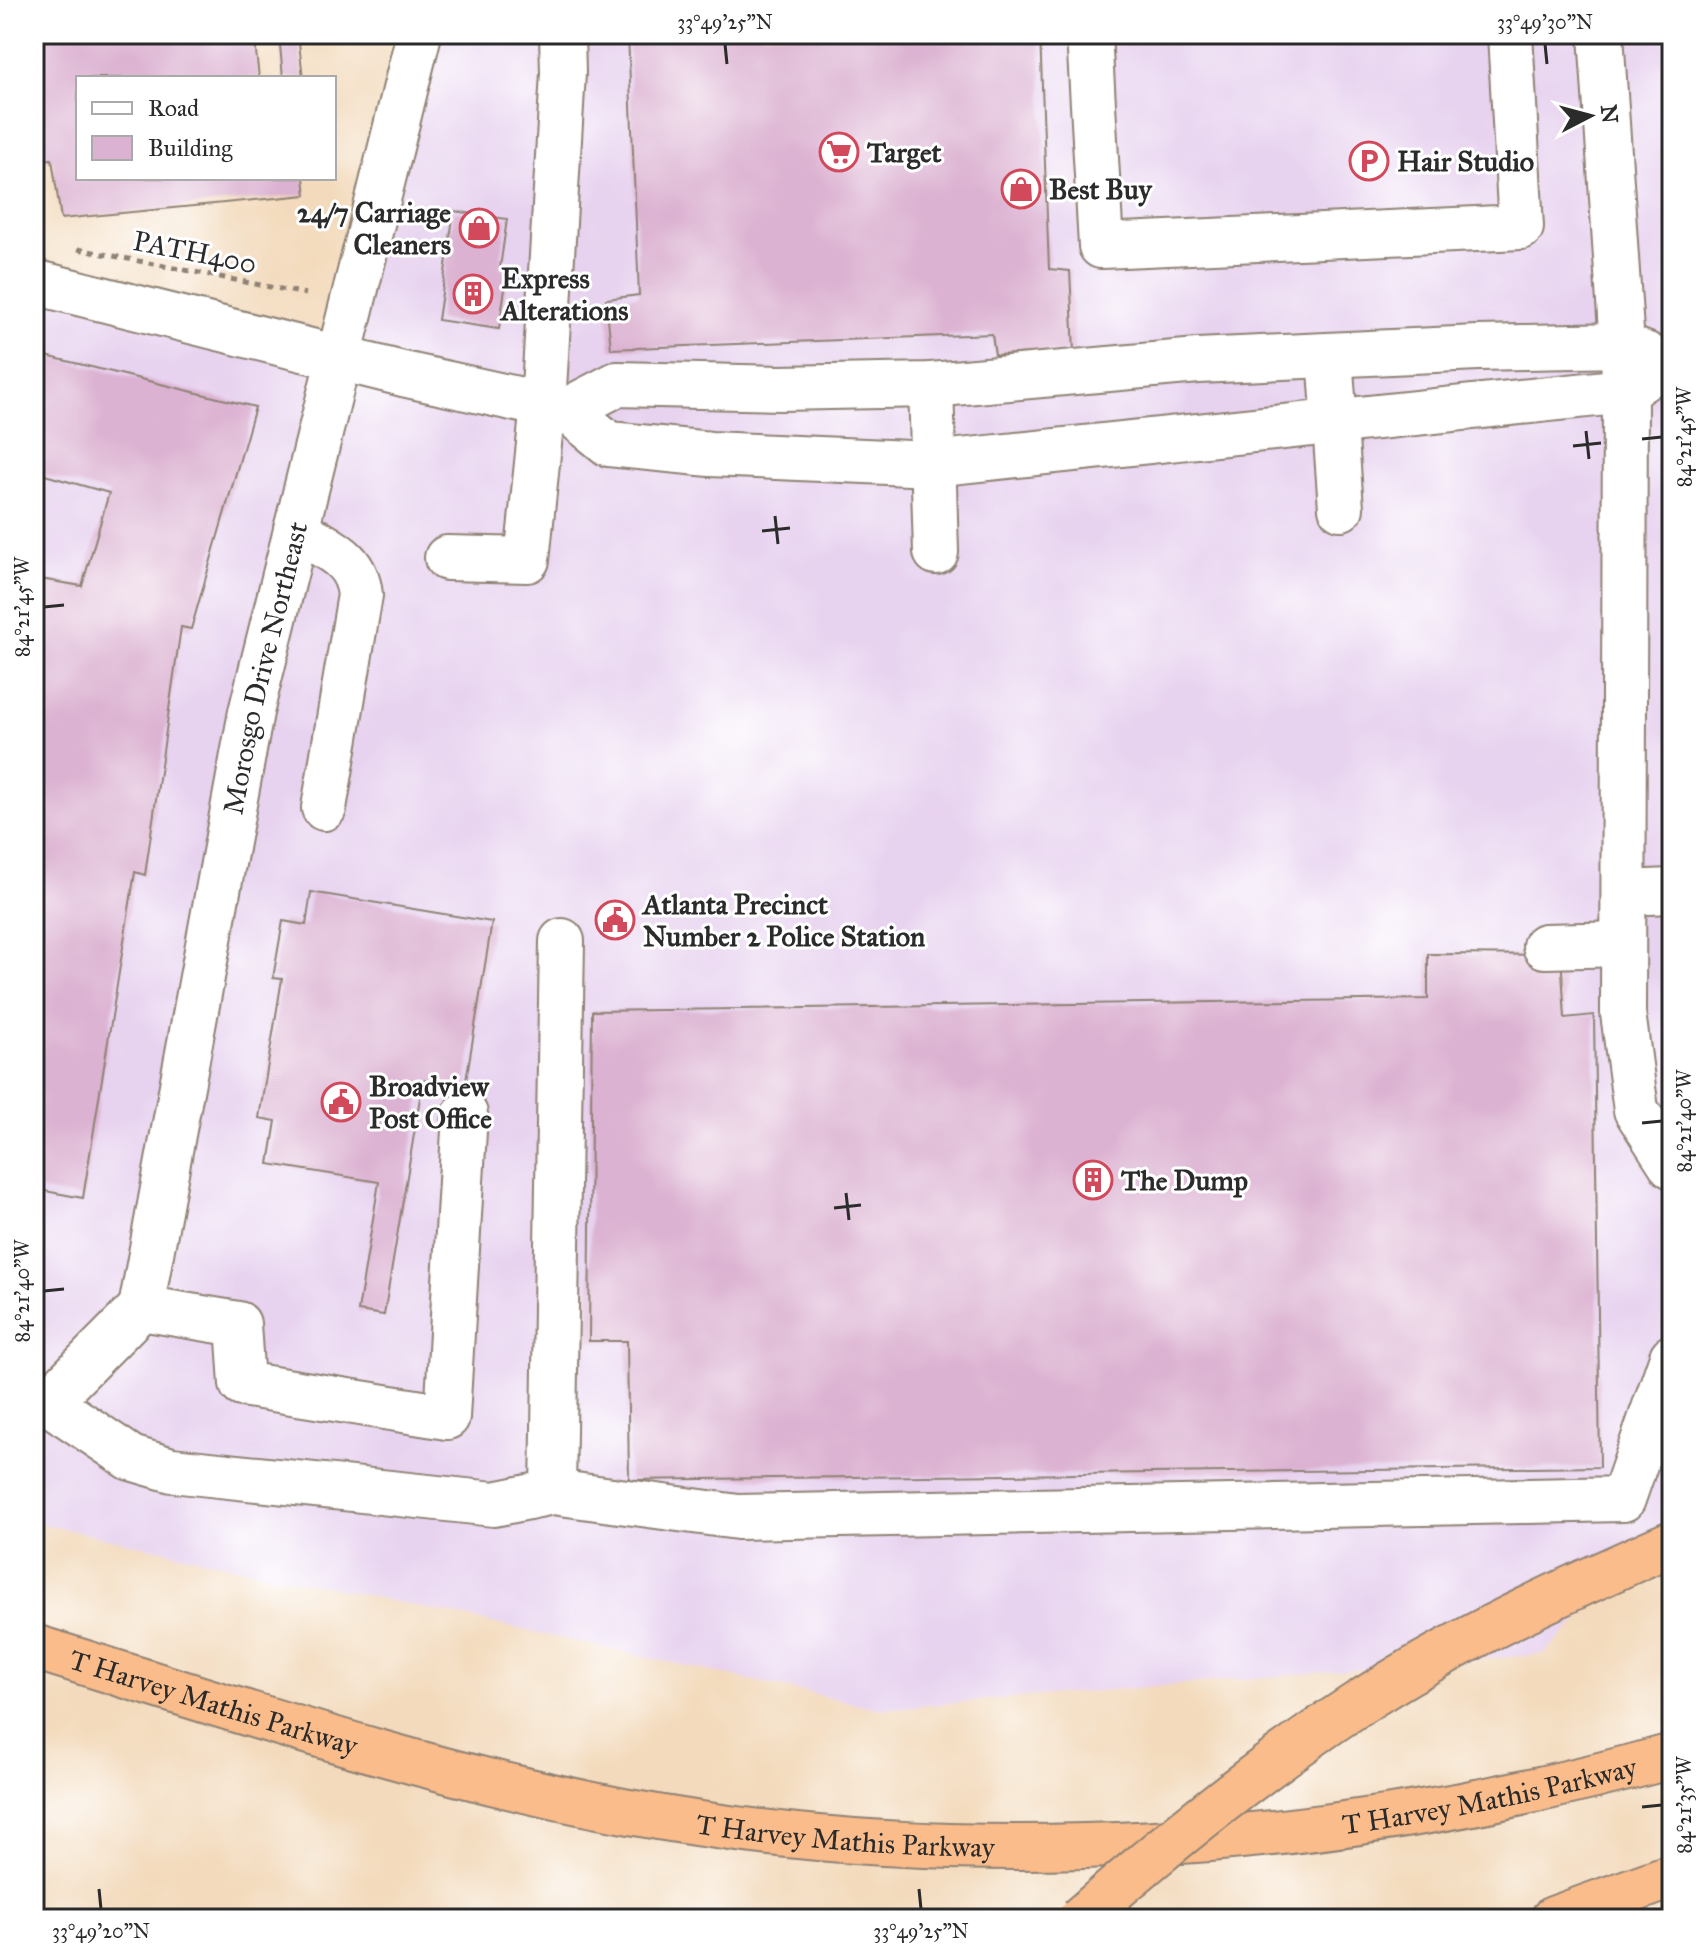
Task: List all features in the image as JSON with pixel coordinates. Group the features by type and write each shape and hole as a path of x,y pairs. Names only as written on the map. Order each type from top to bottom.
{"highway":[{"path":"1080,1919 1190,1823 1355,1706 1526,1608 1672,1543"},
{"name":"T Harvey Mathis Parkway","path":"34,1647 370,1751 500,1785 642,1814 756,1830 885,1841 1013,1846 1148,1843 1282,1833 1423,1813 1608,1774 1672,1756"},
{"path":"1564,1915 1672,1876"}],"street":[{"name":"Morosgo Drive Northeast","path":"141,1308 251,712 419,34"},
{"path":"447,558 527,560 555,407 562,34"},
{"path":"1089,34 1101,246 1521,227 1510,34"},
{"path":"1601,34 1625,391 1623,1013 1636,1110 1672,1166"},
{"path":"34,282 339,358 555,407 609,444 745,455 932,464 1625,391 1669,363"},
{"path":"555,407 617,384 744,387 931,385 1198,361 1478,348 1621,345 1669,363"},
{"path":"1330,356 1341,508"},
{"path":"931,385 936,552"},
{"path":"744,387 745,455"},
{"path":"296,529 346,560 354,571 360,595 324,808"},
{"path":"1624,893 1672,891"},
{"path":"553,1492 562,941"},
{"path":"1545,946 1623,944"},
{"path":"465,1114 447,1417 242,1384 238,1324 141,1308 48,1402 131,1458 172,1470 494,1504 553,1492 738,1517 1623,1499 1672,1357"}],"path":[{"name":"PATH400","path":"76,248 306,294"}],"shaded area":[{"path":"404,34 1672,34 1672,1526 1544,1654 881,1709 34,1522 34,289 323,369"}],"building":[{"path":"34,34 254,34 259,76 76,76 76,180 304,180 306,195 61,219 52,159 34,160"},
{"path":"279,34 298,34 303,76 283,76"},
{"name":"Target","path":"628,34 1040,34 1049,269 1070,271 1074,351 995,355 992,334 611,349 606,299 639,295"},
{"path":"454,211 507,219 500,268 508,269 499,329 438,320"},
{"path":"34,353 255,407 191,629 181,627 145,875 135,872 83,1198 34,1189 34,578 82,586 109,493 34,472"},
{"name":"Broadview Post Office","path":"311,892 492,922 465,1087 423,1080 384,1315 358,1311 379,1182 269,1164 276,1121 259,1118 282,979 273,978 283,921 306,925"},
{"name":"The Dump","path":"1428,954 1561,955 1565,1018 1594,1015 1600,1467 629,1480 627,1341 589,1341 592,1011 1428,999"}],"place":[{"name":"Target","path":"839,152"},
{"name":"Hair Studio","path":"1369,161"},
{"name":"Best Buy","path":"1021,189"},
{"name":"24/7 Carriage Cleaners","path":"479,228"},
{"name":"Express Alterations","path":"473,294"},
{"name":"Atlanta Precinct Number 2 Police Station","path":"615,920"},
{"name":"Broadview Post Office","path":"341,1102"},
{"name":"The Dump","path":"1093,1180"}]}
